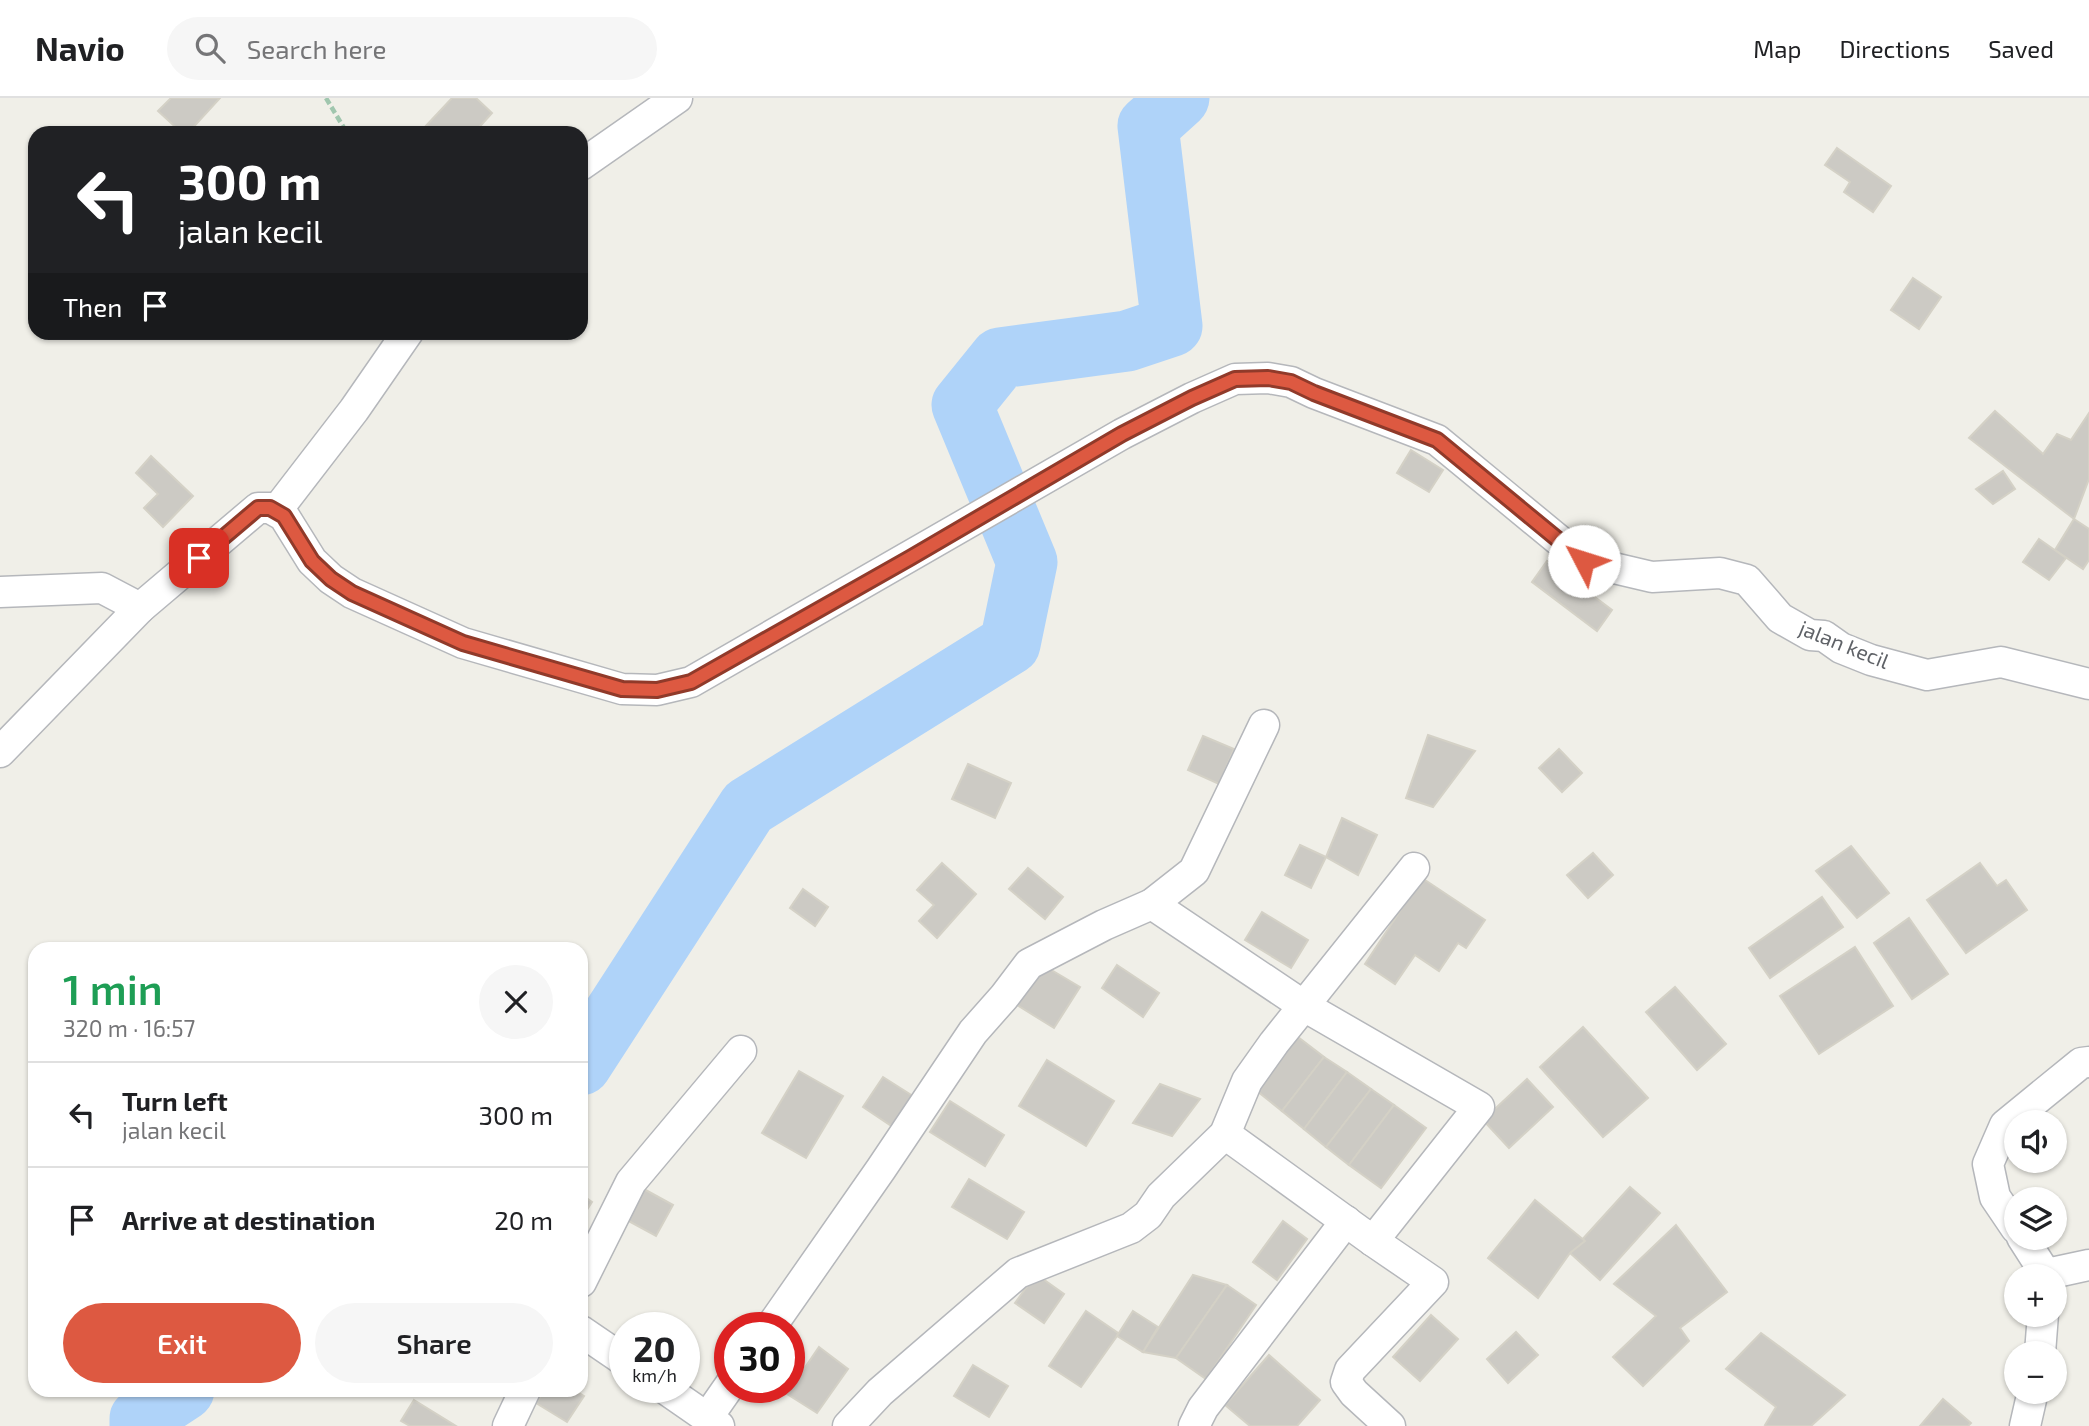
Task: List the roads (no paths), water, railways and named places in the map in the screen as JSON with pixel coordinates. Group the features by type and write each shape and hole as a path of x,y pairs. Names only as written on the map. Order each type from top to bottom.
{"street":[{"path":"588,160 677,98"},
{"path":"0,752 139,608 258,508 277,510 354,410 402,340"},
{"name":"jalan kecil","path":"277,510 284,516 312,561 331,579 352,593 463,643 622,689 657,690 691,682 1122,434 1235,379 1268,378 1291,382 1437,440 1584,561 1652,577 1720,573 1747,580 1780,618 1810,635 1824,636 1841,648 1871,660 1927,675 2001,662 2089,684"},
{"path":"0,592 102,588 139,608"},
{"path":"780,1312 973,1032 1029,964 1104,925 1152,904 1194,871 1264,724"},
{"path":"848,1426 880,1392 1018,1273 1131,1228 1147,1215 1161,1196 1225,1134 1247,1081 1414,868"},
{"path":"1152,904 1304,1006 1479,1107 1373,1241"},
{"path":"588,1268 631,1182 741,1051"},
{"path":"2004,1210 1995,1197 1988,1164 2005,1125 2081,1063 2089,1062"},
{"path":"1225,1134 1433,1282 1350,1370 1346,1382 1354,1394 1390,1426"},
{"path":"1194,1426 1203,1408 1346,1221"},
{"path":"2067,1270 2089,1265"},
{"path":"588,1336 609,1350"},
{"path":"508,1426 522,1397"},
{"path":"686,1403 713,1422 722,1403"},
{"path":"2025,1426 2030,1404"}],"waterway":[{"path":"588,1054 748,807 1010,644 1027,562 962,405 1000,358 1127,341 1172,326 1148,126 1179,98"},
{"path":"140,1426 140,1419 173,1397"}]}
